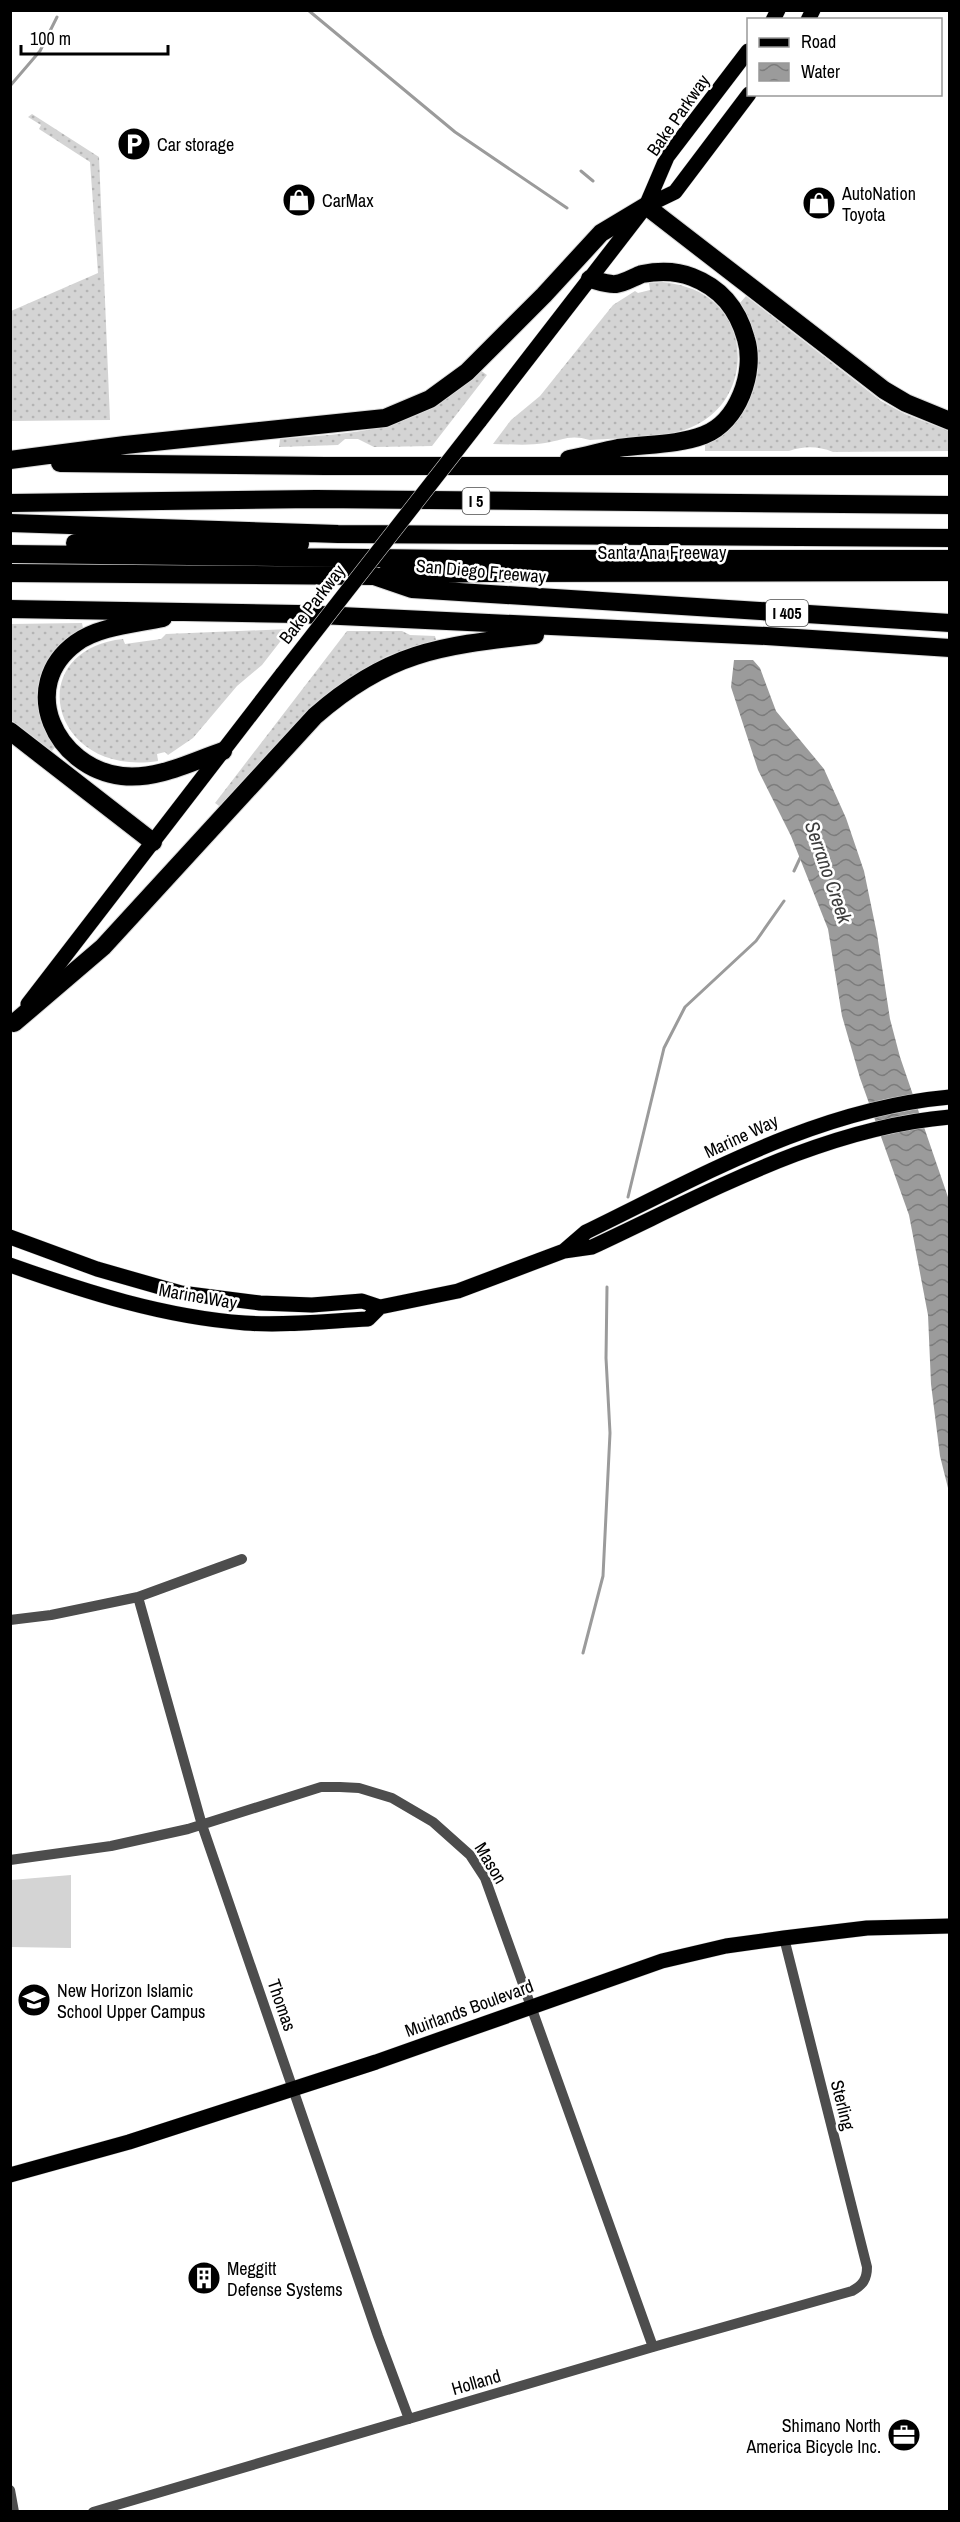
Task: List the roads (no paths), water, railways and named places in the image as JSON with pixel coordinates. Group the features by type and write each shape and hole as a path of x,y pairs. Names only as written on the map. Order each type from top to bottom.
{"highway":[{"path":"10,461 125,445 385,418 406,410 430,399 467,372 544,295 601,233 646,206 884,390 906,403 950,421"},
{"path":"537,466 617,448 686,440 707,434 729,415 746,382 750,363 742,323 734,307 708,284 691,276 660,272 642,274 616,284 590,279"},
{"path":"10,461 537,466 950,466"},
{"name":"I 5","path":"10,503 316,499 947,506"},
{"path":"10,523 338,534 950,549"},
{"path":"10,543 950,538"},
{"path":"10,554 460,560 950,559"},
{"name":"Santa Ana Freeway","path":"374,576 484,573 950,572"},
{"name":"San Diego Freeway","path":"10,573 374,576 412,589 950,623"},
{"path":"10,609 197,611 766,636 950,648"},
{"path":"197,611 100,632 77,642 60,658 54,670 47,698 49,714 53,729 70,752 95,768 121,776 163,772 223,751"},
{"path":"12,1025 102,947 315,716 341,693 389,665 419,653 452,645 584,629"},
{"path":"10,731 153,842"}],"main road":[{"name":"Bake Parkway","path":"12,1025 646,206 668,157 747,52"},
{"name":"Bake Parkway","path":"646,206 675,192 747,96"},
{"name":"Marine Way","path":"564,1251 586,1232 798,1131 889,1106 950,1097"},
{"name":"Marine Way","path":"10,1237 87,1266 181,1293 260,1303 312,1305 362,1301 380,1307 458,1291 564,1251 591,1247 775,1161 808,1150 894,1125 950,1117"},
{"name":"Marine Way","path":"10,1265 123,1301 169,1312 228,1321 247,1323 368,1319 380,1307"},
{"name":"Muirlands Boulevard","path":"10,2175 129,2142 376,2062 662,1961 726,1946 784,1938 867,1928 950,1926"}],"street":[{"path":"10,1620 51,1615 138,1597 242,1559"},
{"name":"Thomas","path":"138,1597 202,1825 378,2336 409,2419"},
{"name":"Mason","path":"10,1860 111,1846 202,1825 329,1786 369,1790 405,1804 438,1826 471,1855 485,1878 653,2347"},
{"name":"Sterling","path":"784,1938 867,2267 865,2280"},
{"name":"Holland","path":"93,2511 653,2347 852,2292 865,2280"},
{"path":"10,2490 14,2511"}],"water":[{"path":"734,660 753,660 760,668 776,711 824,769 846,818 864,871 877,934 890,1019 900,1057 949,1200 949,1492 940,1456 931,1384 928,1315 909,1215 860,1078 842,1016 828,929 791,836 758,770 731,687"}],"waterway":[{"path":"308,10 455,132 567,208"},
{"path":"10,86 40,51 57,17"},
{"name":"Serrano Creek","path":"581,171 593,181"},
{"path":"794,871 801,856"},
{"path":"628,1197 664,1048 685,1007 756,941 784,901"},
{"path":"583,1653 603,1576 610,1433 606,1358 607,1287"}],"place":[{"name":"Car storage","path":"134,144"},
{"name":"CarMax","path":"299,200"},
{"name":"AutoNation Toyota","path":"819,203"},
{"name":"New Horizon Islamic School Upper Campus","path":"34,2000"},
{"name":"Meggitt Defense Systems","path":"204,2278"},
{"name":"Shimano North America Bicycle Inc.","path":"904,2435"}]}
